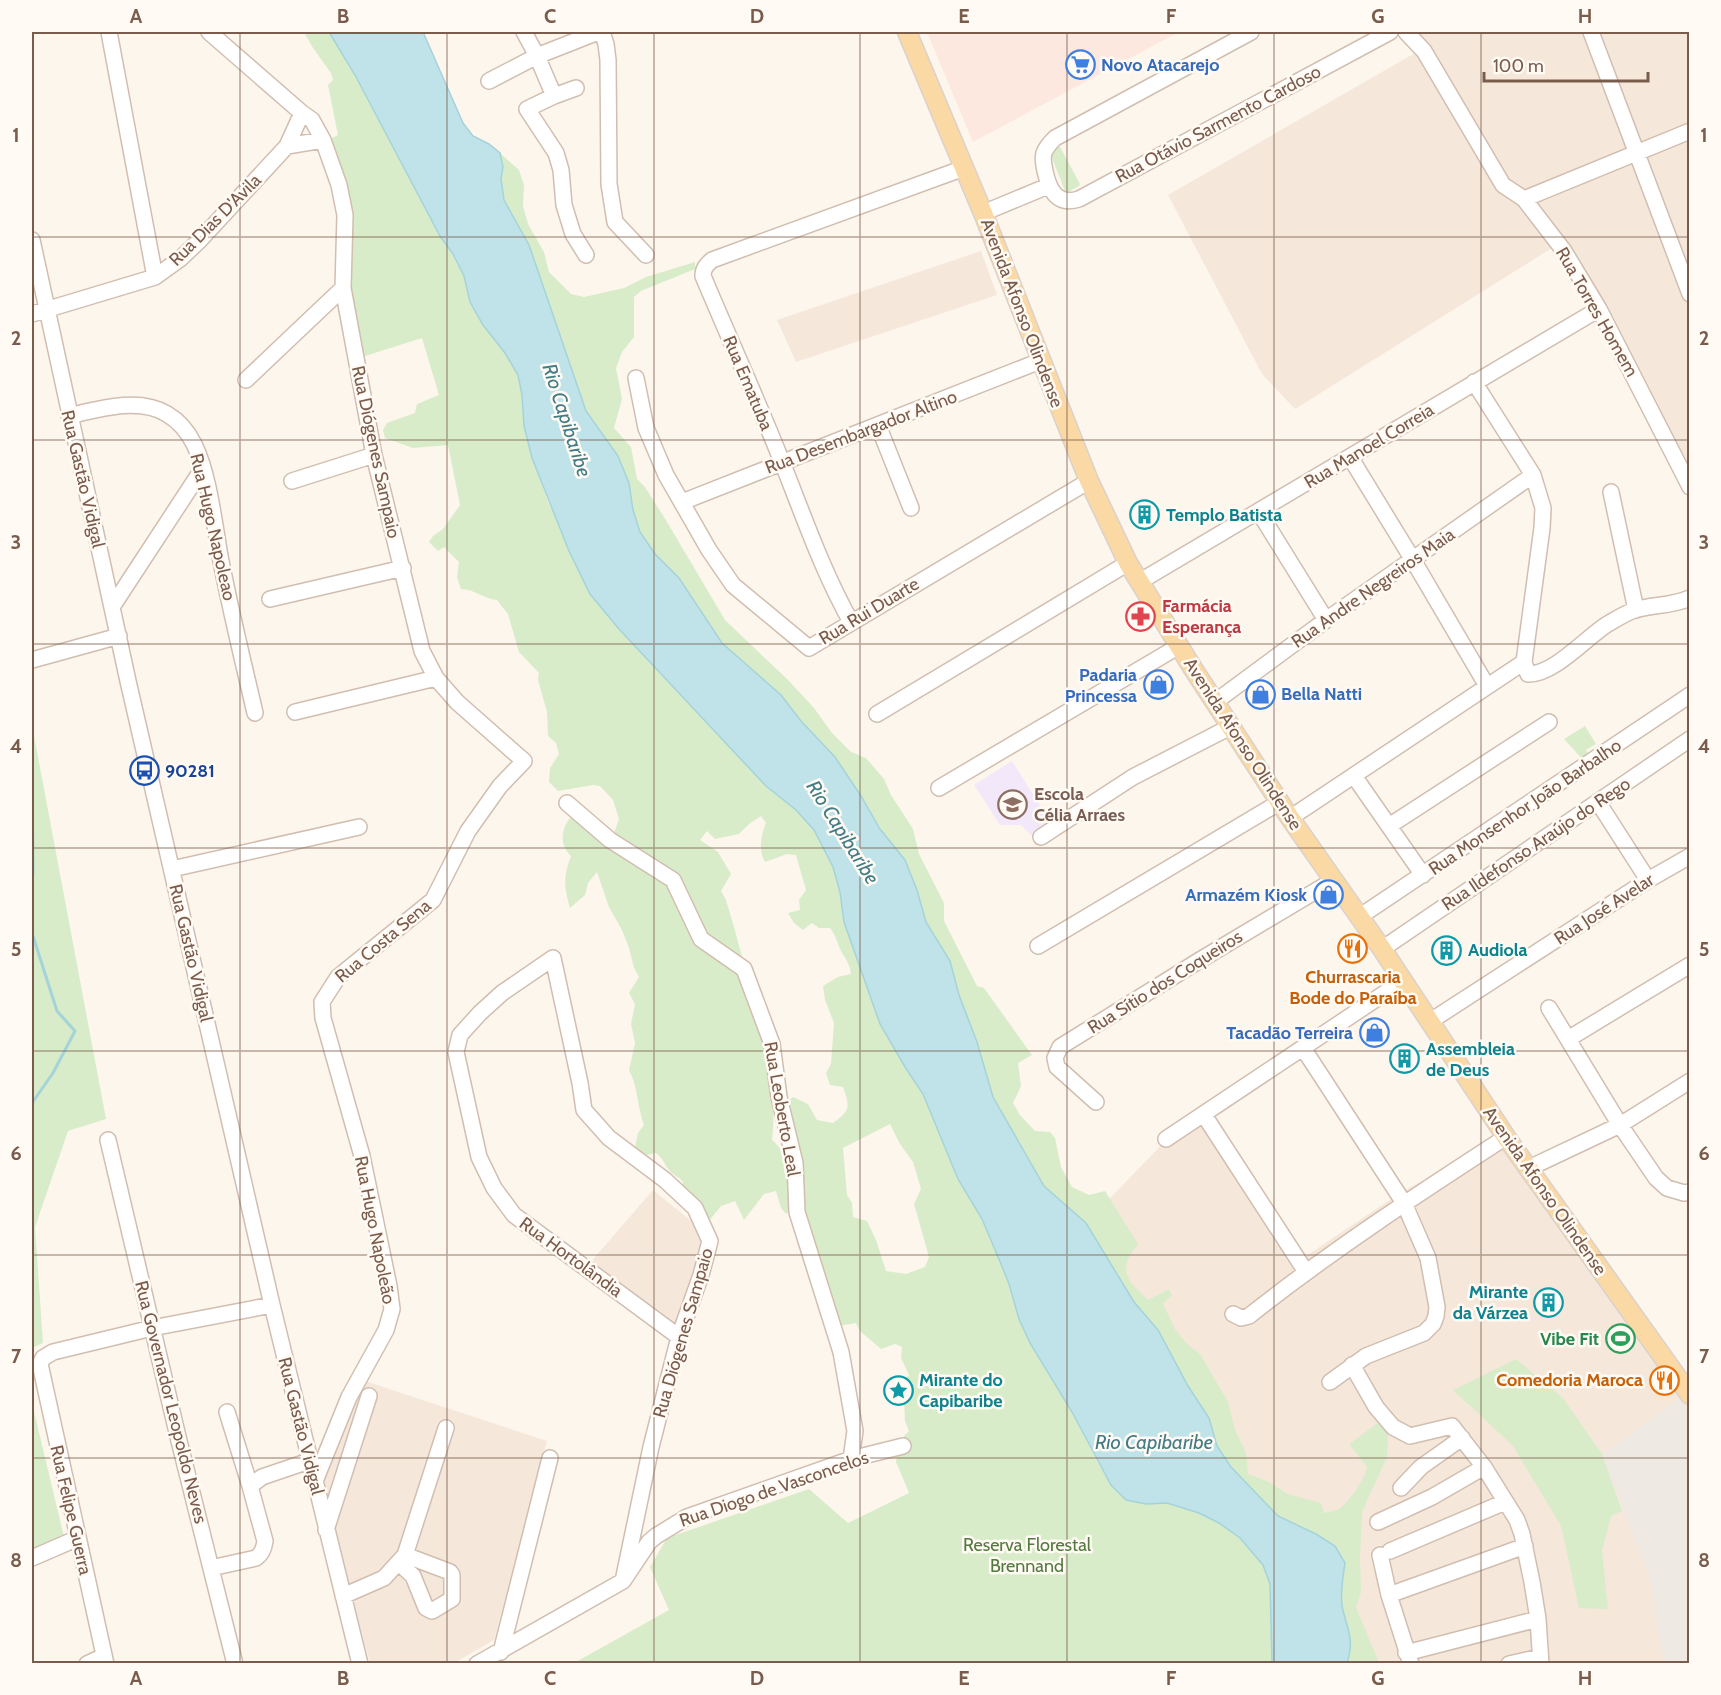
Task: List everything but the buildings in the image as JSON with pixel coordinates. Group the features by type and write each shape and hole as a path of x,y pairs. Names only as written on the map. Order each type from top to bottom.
{"main road":[{"name":"Avenida Afonso Olindense","path":"908,32 983,213 1089,481 1128,563 1290,818 1382,949 1527,1169 1689,1395"}],"street":[{"path":"109,32 155,277"},
{"name":"Rua Diógenes Sampaio","path":"209,32 312,120 323,140 339,185 345,215 343,288 374,454 422,651 436,678 457,702 524,761"},
{"path":"524,32 554,96"},
{"path":"489,81 537,56 600,32 606,44 608,60 609,184 615,222 646,255"},
{"path":"983,213 1048,186 1043,160 1044,151 1055,138 1251,32"},
{"name":"Rua Otávio Sarmento Cardoso","path":"1048,186 1062,200 1071,202 1079,199 1390,32"},
{"name":"Rua Torres Homem","path":"1406,32 1428,58 1503,185 1524,199 1564,251 1599,309 1689,487"},
{"path":"1591,32 1689,294"},
{"path":"576,88 527,109 556,153 561,170 564,205 573,234 586,255"},
{"name":"Rua Dias D'Avila","path":"39,312 155,277 180,259 286,146 302,113"},
{"path":"1524,199 1689,131"},
{"path":"286,146 323,140"},
{"name":"Rua Ematuba","path":"851,622 833,590 813,544 783,463 703,276 704,267 712,260 964,168"},
{"name":"Rua Gastão Vidigal","path":"32,240 39,312 69,416 272,1305 360,1664"},
{"path":"246,380 343,288"},
{"name":"Rua Manoel Correia","path":"1139,582 1599,309"},
{"name":"Rua Desembargador Altino","path":"681,502 1040,361"},
{"name":"Rua Rui Duarte","path":"636,378 646,428 666,475 709,550 733,585 809,648 1089,481"},
{"path":"1474,382 1533,476 1542,501 1542,528 1524,662 1528,674 1541,672 1608,624 1636,610 1668,606 1689,598"},
{"name":"Rua Hugo Napoleao","path":"69,416 131,405 156,408 176,419 195,446 203,468 255,713"},
{"path":"878,425 911,508"},
{"path":"292,481 374,454"},
{"path":"1350,457 1487,686"},
{"path":"112,608 203,468"},
{"name":"Rua Andre Negreiros Maia","path":"1215,702 1326,620 1533,476"},
{"path":"1611,492 1636,610"},
{"path":"1259,512 1326,620"},
{"path":"877,714 1128,563"},
{"path":"270,599 403,568"},
{"path":"32,660 118,636"},
{"path":"939,788 1179,646"},
{"path":"1290,818 1524,662"},
{"path":"295,712 436,678"},
{"name":"Rua Monsenhor João Barbalho","path":"1359,917 1689,695"},
{"path":"1389,826 1549,722"},
{"path":"1041,837 1133,777 1232,726"},
{"name":"Rua Ildefonso Araújo do Rego","path":"1382,949 1689,739"},
{"name":"Rua Costa Sena","path":"322,1002 338,977 433,900 441,889 460,845 481,811 524,761"},
{"path":"1354,776 1423,874"},
{"path":"1038,946 1280,802"},
{"path":"1598,802 1648,880"},
{"name":"Rua Leoberto Leal","path":"567,803 610,840 673,880 701,939 744,969 772,1044 779,1097 795,1163 797,1212 841,1352 855,1431 851,1459"},
{"path":"172,869 359,827"},
{"name":"Rua José Avelar","path":"1429,1022 1648,880 1689,856"},
{"name":"Rua Sítio dos Coqueiros","path":"1096,1102 1057,1067 1055,1058 1060,1047 1334,880"},
{"name":"Rua Diógenes Sampaio","path":"553,958 584,1110 609,1138 665,1180 695,1208 710,1241 701,1275 679,1337 651,1447 623,1581"},
{"name":"Rua Hortolândia","path":"553,958 502,993 459,1035 456,1052 479,1158 494,1188 514,1215 679,1337"},
{"path":"1568,1039 1689,965"},
{"path":"1166,1139 1403,981"},
{"name":"Rua Hugo Napoleão","path":"315,1481 349,1397 386,1330 392,1309 362,1156 323,1018 322,1002"},
{"path":"1549,1008 1620,1125 1656,1178 1667,1188 1684,1193 1689,1192"},
{"path":"1304,1048 1404,1203 1428,1258 1437,1307 1433,1324 1424,1333 1366,1356 1330,1382"},
{"path":"1527,1169 1620,1125 1689,1081"},
{"path":"1204,1115 1306,1272"},
{"path":"1233,1314 1241,1318 1249,1316 1306,1272 1404,1203 1506,1137"},
{"name":"Rua Governador Leopoldo Neves","path":"108,1140 235,1664"},
{"path":"152,1328 272,1305"},
{"name":"Rua Felipe Guerra","path":"105,1660 40,1364 43,1358 53,1352 152,1328"},
{"path":"1352,1365 1376,1407 1393,1426 1410,1436 1452,1426 1484,1467 1517,1520 1525,1546 1538,1619 1540,1660 1509,1664"},
{"path":"326,1530 369,1396"},
{"path":"211,1568 256,1558 263,1552 265,1541 227,1412"},
{"path":"343,1596 384,1578 402,1559 446,1428"},
{"path":"1401,1488 1421,1467 1462,1438"},
{"name":"Rua Diogo de Vasconcelos","path":"477,1664 623,1581 649,1542 670,1526 713,1506 851,1459 903,1446"},
{"path":"501,1652 550,1458"},
{"path":"250,1486 262,1477 309,1461"},
{"path":"1378,1522 1432,1497 1484,1467"},
{"path":"1505,1502 1385,1553 1389,1595 1409,1658 1538,1619"},
{"path":"32,1558 78,1538"},
{"path":"1389,1595 1525,1546"},
{"path":"87,1664 105,1660"}],"shaded area":[{"path":"927,32 1179,32 973,142"},
{"path":"1408,32 1689,32 1689,481 1563,241 1295,409 1262,374 1168,195 1422,49"},
{"path":"981,251 997,295 796,362 777,320"},
{"name":"Escola Célia Arraes","path":"1012,761 1051,823 1032,836 1021,825 1000,825 974,785"},
{"path":"1203,1102 1303,1258 1403,1191 1506,1137 1689,1391 1689,1663 1347,1663 1352,1649 1086,1223"},
{"path":"653,1190 690,1220 702,1237 704,1248 676,1330 588,1265"},
{"path":"362,1380 547,1441 494,1640 454,1663 370,1663 321,1483"},
{"path":"1679,1399 1689,1414 1689,1663 1664,1663 1650,1579 1602,1454"}],"green space":[{"name":"Reserva Florestal Brennand","path":"304,32 329,32 355,75 440,236 453,254 464,276 470,302 518,375 524,426 532,458 549,504 619,629 766,786 796,810 814,830 833,867 840,892 844,922 868,987 905,1067 923,1094 958,1179 982,1219 1030,1343 1072,1412 1111,1485 1146,1504 1167,1503 1199,1513 1219,1523 1240,1538 1263,1565 1270,1584 1272,1663 574,1663 669,1610 650,1567 667,1538 809,1489 848,1523 909,1493 896,1462 897,1454 904,1452 904,1436 909,1431 905,1421 903,1382 909,1375 901,1358 902,1347 895,1344 881,1349 860,1331 856,1323 838,1326 802,1211 786,1103 793,1097 808,1104 817,1120 833,1123 846,1111 848,1104 843,1087 830,1085 826,1073 831,1064 834,1023 825,1000 823,986 838,977 851,974 849,965 830,928 819,928 812,923 803,930 794,923 788,913 800,910 799,900 806,890 796,855 787,854 765,862 761,843 766,823 761,816 739,834 715,839 707,831 700,840 718,852 731,874 721,891 733,924 762,1033 772,1086 772,1140 778,1146 786,1162 793,1209 786,1214 781,1208 776,1191 764,1194 744,1220 735,1201 721,1206 709,1221 681,1189 683,1182 680,1178 670,1171 656,1153 646,1155 635,1147 638,1133 644,1125 629,1070 635,1043 631,1024 635,1004 629,993 639,977 622,930 609,907 597,872 588,883 585,895 570,908 568,901 566,876 571,856 563,840 566,824 574,813 613,836 619,819 613,800 600,786 593,785 558,791 549,782 550,768 559,754 556,743 548,736 547,712 538,680 539,673 519,652 508,614 497,600 461,589 457,578 459,562 444,547 438,551 429,542 443,529 460,505 448,445 413,448 385,438 383,430 387,423 415,413 417,404 439,395 422,338 362,357 349,288 353,238 348,202 330,139 338,135 328,85 333,80 331,73","holes":["890,1124 900,1144 913,1162 921,1189 914,1204 929,1257 925,1267 906,1274 886,1271 867,1221 853,1217 852,1203 847,1195 843,1148"]},
{"path":"1057,146 1060,147 1080,184 1068,192 1065,191 1050,153"},
{"path":"500,153 519,170 524,185 523,206 528,224 544,252 549,272 571,294 584,297 624,288 646,277 695,262 695,269 641,291 634,297 634,337 622,352 616,368 622,399 614,428 631,447 637,479 645,487 667,522 725,620 788,680 851,752 866,758 884,779 891,795 913,829 919,854 944,903 944,921 977,986 984,988 1032,1055 1018,1063 1021,1086 1013,1103 1020,1115 1035,1131 1050,1132 1055,1138 1061,1167 1072,1187 1089,1195 1105,1191 1138,1244 1131,1253 1126,1268 1134,1286 1148,1300 1169,1289 1172,1295 1163,1304 1175,1329 1186,1343 1200,1354 1228,1402 1235,1430 1246,1453 1248,1474 1269,1482 1288,1494 1321,1503 1324,1513 1336,1510 1352,1496 1367,1467 1349,1444 1379,1422 1388,1431 1387,1457 1362,1512 1361,1592 1356,1607 1379,1663 1347,1663 1350,1640 1341,1595 1345,1563 1335,1546 1278,1516 1231,1467 1217,1446 1209,1418 1188,1386 1158,1330 1134,1302 1086,1223 1044,1186 993,1097 950,961 926,922 917,890 861,796 781,695 722,643 679,578 655,554 640,532 633,510 629,483 618,456 586,411 529,245 504,200 501,179 503,167"},
{"path":"32,725 106,1119 68,1131 35,1227 43,1343 32,1348"},
{"path":"1585,726 1596,744 1586,750 1592,760 1585,762 1564,739"},
{"path":"1516,1359 1563,1398 1602,1454 1622,1511 1611,1516 1602,1551 1608,1609 1579,1608 1561,1526 1513,1446 1453,1390"},
{"path":"32,1403 64,1537 32,1553"}],"water":[{"name":"Rio Capibaribe","path":"329,32 423,32 463,123 473,136 500,153 503,167 501,179 504,200 529,245 586,411 618,456 629,483 633,510 640,532 655,554 679,578 722,643 781,695 801,721 835,757 880,829 905,860 926,922 950,961 993,1097 1044,1186 1086,1223 1134,1302 1158,1330 1188,1386 1209,1418 1217,1446 1231,1467 1278,1516 1335,1546 1345,1563 1341,1595 1350,1640 1347,1663 1272,1663 1270,1584 1263,1565 1240,1538 1219,1523 1199,1513 1167,1503 1146,1504 1126,1500 1111,1485 1072,1412 1030,1343 982,1219 958,1179 923,1094 880,1024 844,922 840,892 833,867 814,830 796,810 766,786 619,629 590,594 569,551 532,458 524,426 518,375 470,302 464,276 453,254 440,236 355,75"}],"waterway":[{"path":"32,778 32,883"},
{"path":"32,933 57,1011 75,1031 53,1073 32,1103"}],"place":[{"name":"Novo Atacarejo","path":"1080,65"},
{"name":"Templo Batista","path":"1145,515"},
{"name":"Farmácia Esperança","path":"1141,616"},
{"name":"Padaria Princessa","path":"1158,685"},
{"name":"Bella Natti","path":"1260,694"},
{"name":"90281","path":"144,771"},
{"name":"Escola Célia Arraes","path":"1013,804"},
{"name":"Armazém Kiosk","path":"1328,895"},
{"name":"Churrascaria Bode do Paraíba","path":"1353,948"},
{"name":"Audiola","path":"1447,950"},
{"name":"Tacadão Terreira","path":"1374,1033"},
{"name":"Assembleia de Deus","path":"1405,1059"},
{"name":"Mirante da Várzea","path":"1549,1302"},
{"name":"Vibe Fit","path":"1620,1339"},
{"name":"Comedoria Maroca","path":"1664,1380"},
{"name":"Mirante do Capibaribe","path":"898,1390"}]}
